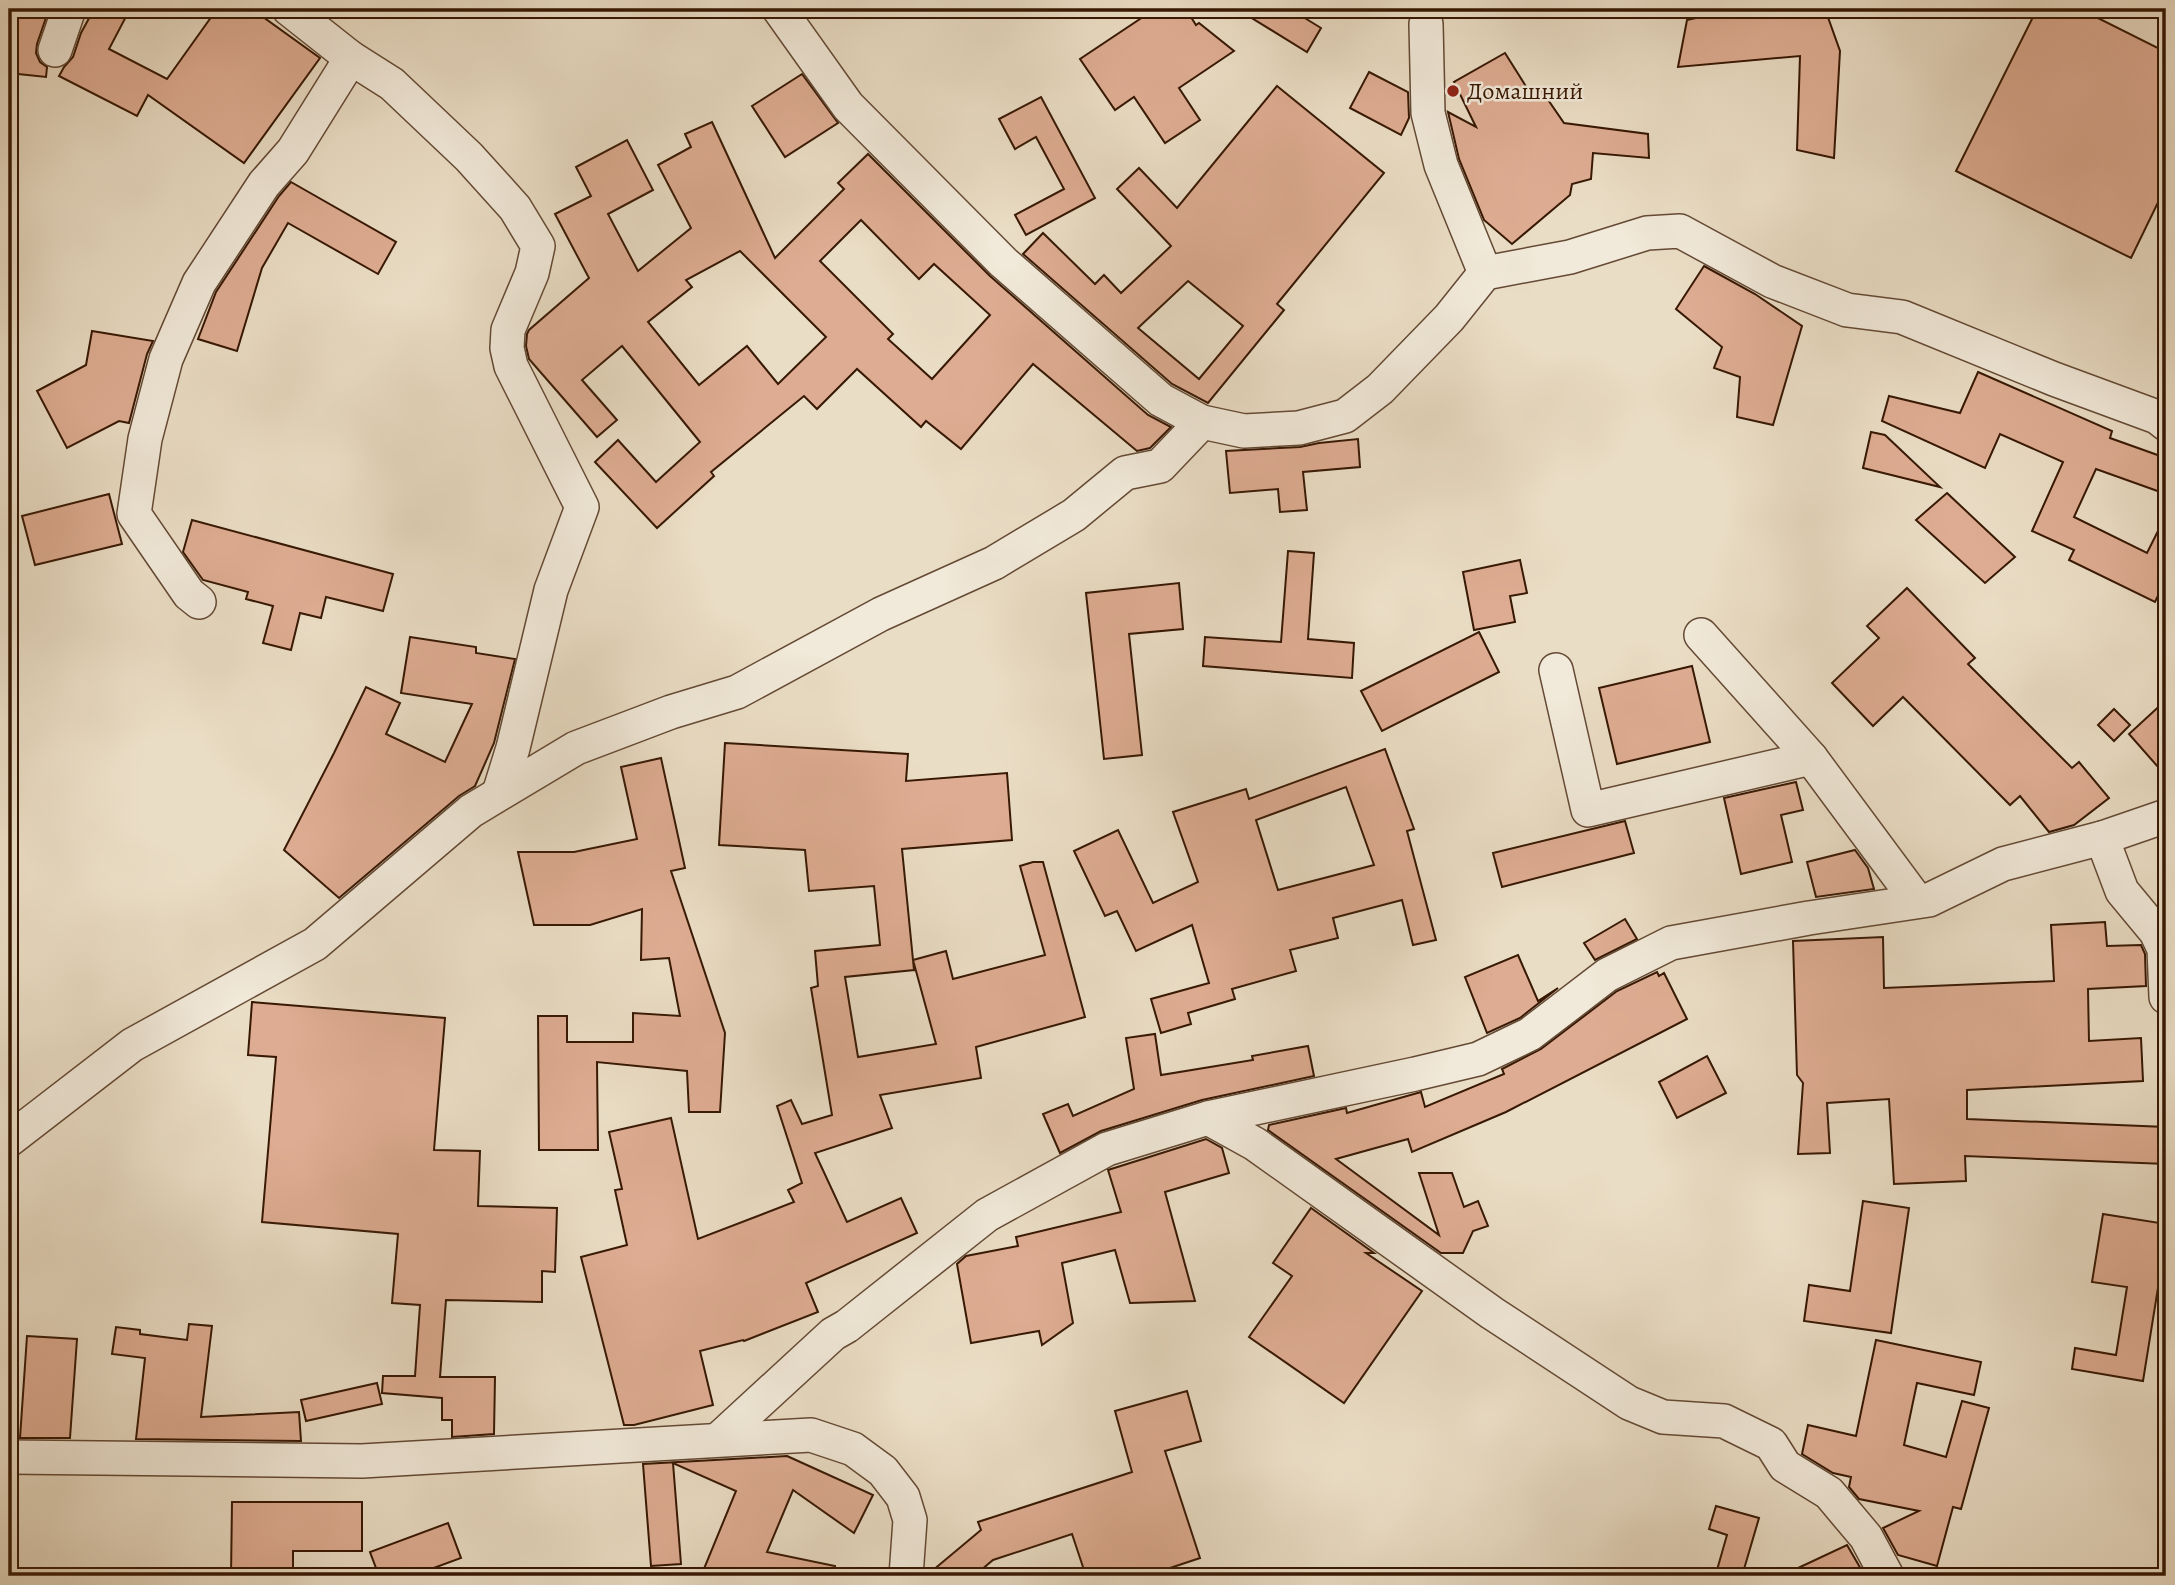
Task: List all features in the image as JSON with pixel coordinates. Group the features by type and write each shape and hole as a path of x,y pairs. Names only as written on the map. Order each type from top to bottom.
{"street":[{"path":"55,50 69,9"},
{"path":"289,9 351,58 392,84 469,157 514,208 538,246 532,273 508,330 507,348 511,366 582,507 551,590 513,748 499,793"},
{"path":"779,9 848,106 1003,262 1161,400 1202,422 1244,431 1300,428 1345,416 1380,389 1450,318 1485,273 1570,257 1647,233 1680,231 1772,281 1847,310 1902,317 2054,379 2157,417 2166,424"},
{"path":"1426,24 1428,113 1441,165 1485,273"},
{"path":"199,602 189,594 134,514 145,439 166,359 199,283 264,184 293,151 351,58"},
{"path":"9,1140 132,1045 315,944 471,811 499,793 576,748 671,712 737,692 881,614 995,563 1074,515 1125,473 1160,466 1202,422"},
{"path":"1701,635 1811,758 1917,901"},
{"path":"1556,670 1588,810 1811,758"},
{"path":"719,1439 833,1334 847,1326 987,1216 1107,1149 1208,1118 1478,1059 1530,1034 1607,975 1671,943 1929,900 2003,864 2102,838 2166,816"},
{"path":"2102,838 2122,891 2157,932 2164,949 2166,997"},
{"path":"1208,1118 1255,1144 1492,1314 1629,1403 1663,1417 1724,1421 1771,1444 1785,1466 1829,1493 1866,1537 1887,1576"},
{"path":"9,1457 362,1461 811,1435 853,1449 883,1471 903,1497 910,1520 906,1576"}],"building":[{"path":"27,9 49,9 36,53 40,62 47,67 46,77 9,73 9,13 27,15"},
{"path":"94,9 130,9 109,49 167,79 217,9 252,9 320,58 244,163 148,95 137,116 59,76 73,57 81,33"},
{"path":"1155,9 1182,9 1196,25 1199,23 1234,51 1179,88 1200,120 1165,143 1134,97 1115,110 1080,59"},
{"path":"1237,9 1290,9 1321,28 1307,52"},
{"path":"1736,9 1825,9 1840,51 1834,158 1797,150 1800,56 1678,67 1687,20"},
{"path":"2037,9 2080,9 2166,52 2166,186 2131,258 1956,171"},
{"path":"1505,53 1532,96 1542,91 1564,123 1648,134 1649,158 1593,153 1591,179 1572,184 1570,195 1512,244 1484,220 1459,159 1448,112 1476,127 1454,82"},
{"path":"1369,72 1408,92 1409,118 1401,135 1350,108"},
{"path":"802,74 838,123 785,157 752,106"},
{"path":"1277,86 1384,173 1277,304 1284,310 1208,403 1172,384 1023,254 1043,233 1095,284 1104,275 1121,293 1171,246 1117,189 1139,168 1177,208","holes":["1188,281 1243,326 1199,379 1138,328"]},
{"path":"1041,97 1095,198 1026,235 1015,215 1064,189 1036,137 1015,149 999,119"},
{"path":"712,122 775,258 844,189 838,183 868,154 990,276 1148,415 1171,427 1150,448 1137,451 1033,364 961,449 926,421 921,427 857,369 817,409 804,396 711,472 714,476 657,528 595,462 618,440 656,482 700,442 622,346 582,380 617,420 597,437 529,359 526,346 529,330 589,278 555,214 591,196 576,167 627,140 653,190 608,214 638,271 691,228 658,165 691,147 685,134","holes":["861,220 919,279 934,264 990,315 932,379 888,339 893,334 820,261","740,251 826,337 778,384 747,346 699,385 648,322 692,287 686,280"]},
{"path":"291,182 396,242 378,274 288,223 262,268 237,351 198,339 216,292"},
{"path":"1704,266 1755,294 1802,326 1773,425 1737,417 1740,377 1714,368 1722,347 1676,309"},
{"path":"92,331 153,341 147,354 129,423 119,421 67,448 37,391 86,365"},
{"path":"1978,372 2112,431 2110,438 2166,458 2166,494 2096,469 2074,517 2147,553 2166,515 2166,579 2155,602 2069,560 2074,550 2032,531 2063,462 2000,434 1985,468 1882,421 1889,396 1960,413"},
{"path":"1871,432 1885,435 1940,487 1863,468"},
{"path":"1358,439 1360,467 1303,472 1307,510 1280,512 1278,489 1230,493 1226,451 1300,447"},
{"path":"1947,493 2015,557 1985,583 1916,520"},
{"path":"109,494 122,544 35,565 22,516"},
{"path":"192,520 393,574 383,611 326,597 321,618 300,613 291,650 263,643 273,606 246,599 248,592 203,580 183,552"},
{"path":"1288,551 1314,553 1308,639 1354,643 1352,678 1203,666 1205,637 1281,642"},
{"path":"1520,560 1527,593 1510,596 1515,622 1474,630 1463,572"},
{"path":"1179,583 1183,629 1129,634 1142,755 1104,759 1086,593"},
{"path":"1907,588 1975,658 1968,664 2072,768 2079,762 2109,798 2074,825 2049,832 2020,796 2010,805 1903,697 1873,726 1832,683 1879,638 1867,626"},
{"path":"1479,632 1499,672 1382,731 1361,691"},
{"path":"410,637 476,647 476,653 515,659 494,743 475,786 459,796 339,898 284,850 366,687 400,703 386,734 445,762 472,704 401,693"},
{"path":"1692,666 1710,742 1617,764 1599,688"},
{"path":"2166,700 2166,776 2129,734"},
{"path":"2114,709 2130,725 2114,741 2098,725"},
{"path":"725,743 908,754 906,781 1007,773 1012,840 902,849 913,960 946,951 953,979 1045,955 1020,866 1043,862 1085,1017 976,1047 981,1078 880,1095 892,1128 815,1153 847,1222 901,1198 917,1233 806,1283 818,1312 744,1341 700,1351 713,1405 634,1425 624,1425 581,1257 627,1245 615,1190 622,1189 609,1132 671,1118 698,1239 794,1202 788,1190 802,1183 777,1106 791,1100 802,1124 832,1115 811,988 818,986 815,951 880,945 874,886 809,891 805,850 719,845","holes":["913,960 936,1044 858,1057 845,977 914,970"]},
{"path":"1385,749 1414,829 1407,831 1436,940 1413,945 1402,900 1333,918 1338,938 1290,950 1296,971 1232,989 1235,999 1188,1013 1191,1024 1161,1033 1151,999 1209,983 1192,925 1136,951 1117,911 1105,916 1074,851 1118,830 1153,903 1198,882 1173,812 1246,789 1249,799","holes":["1346,787 1374,865 1278,890 1256,820"]},
{"path":"661,758 685,868 671,871 725,1033 720,1112 689,1112 687,1071 597,1062 598,1150 539,1150 538,1016 567,1016 567,1042 633,1042 633,1013 680,1016 669,958 641,960 642,909 590,925 534,925 518,852 574,852 637,839 621,767"},
{"path":"1796,782 1803,810 1781,815 1792,862 1741,874 1724,798"},
{"path":"1625,821 1634,853 1502,887 1493,853"},
{"path":"1855,850 1868,868 1874,889 1816,897 1807,862"},
{"path":"1625,919 1637,939 1595,960 1584,943"},
{"path":"2105,922 2107,946 2141,945 2145,954 2146,986 2088,989 2089,1041 2141,1038 2143,1081 1967,1090 1967,1119 2166,1127 2166,1164 1965,1156 1966,1181 1894,1184 1889,1099 1827,1103 1830,1153 1798,1154 1803,1083 1797,1075 1793,941 1883,937 1884,988 2054,981 2051,925"},
{"path":"1518,955 1538,1001 1558,988 1520,1018 1487,1033 1465,977"},
{"path":"1657,972 1659,976 1664,973 1687,1019 1506,1112 1412,1152 1408,1139 1336,1159 1439,1235 1419,1173 1452,1173 1464,1207 1478,1201 1488,1226 1473,1231 1463,1253 1441,1253 1268,1130 1269,1125 1346,1108 1347,1113 1421,1092 1425,1107 1504,1074 1502,1069 1541,1049 1617,991"},
{"path":"252,1002 445,1018 434,1150 480,1151 478,1206 557,1208 555,1272 542,1271 542,1302 446,1300 440,1377 495,1377 494,1434 452,1437 452,1420 442,1420 442,1398 382,1393 383,1376 415,1376 420,1305 392,1303 398,1234 262,1222 276,1057 248,1055"},
{"path":"1155,1034 1161,1075 1253,1060 1252,1056 1308,1046 1314,1076 1202,1100 1101,1131 1060,1153 1043,1114 1068,1104 1073,1116 1134,1089 1126,1038"},
{"path":"1707,1056 1726,1093 1677,1118 1659,1082"},
{"path":"1206,1139 1222,1148 1229,1173 1165,1192 1195,1301 1130,1303 1115,1250 1062,1263 1073,1323 1042,1345 1039,1331 971,1343 957,1264 966,1256 1018,1246 1016,1237 1121,1212 1108,1170"},
{"path":"1863,1201 1909,1208 1891,1333 1804,1321 1809,1285 1850,1291"},
{"path":"1311,1208 1374,1253 1366,1253 1422,1291 1344,1403 1249,1337 1292,1276 1273,1263"},
{"path":"2103,1214 2166,1224 2143,1381 2072,1369 2075,1348 2116,1355 2127,1287 2092,1282"},
{"path":"189,1324 212,1326 201,1417 299,1412 301,1441 136,1439 145,1358 112,1354 116,1327 140,1330 140,1334 187,1340"},
{"path":"27,1336 77,1339 70,1438 20,1438"},
{"path":"1876,1340 1981,1362 1974,1395 1917,1383 1904,1445 1946,1457 1962,1401 1989,1408 1961,1509 1953,1507 1937,1566 1898,1555 1883,1528 1919,1511 1859,1499 1849,1487 1851,1477 1833,1473 1802,1454 1808,1425 1856,1436"},
{"path":"377,1383 382,1404 306,1421 301,1400"},
{"path":"1187,1391 1201,1441 1165,1451 1200,1558 1146,1576 1086,1576 1072,1534 993,1560 974,1576 926,1576 981,1530 978,1522 1132,1472 1115,1411"},
{"path":"787,1456 873,1495 854,1533 793,1490 767,1552 835,1566 834,1576 701,1576 736,1491 673,1463 681,1564 651,1566 643,1464"},
{"path":"232,1502 362,1502 362,1551 293,1551 293,1576 231,1576"},
{"path":"1716,1506 1759,1518 1742,1576 1717,1570 1727,1535 1709,1529"},
{"path":"448,1523 461,1558 412,1576 379,1576 370,1552"},
{"path":"1847,1545 1865,1576 1781,1576"}],"place":[{"name":"Домашний","path":"1453,91"}]}
